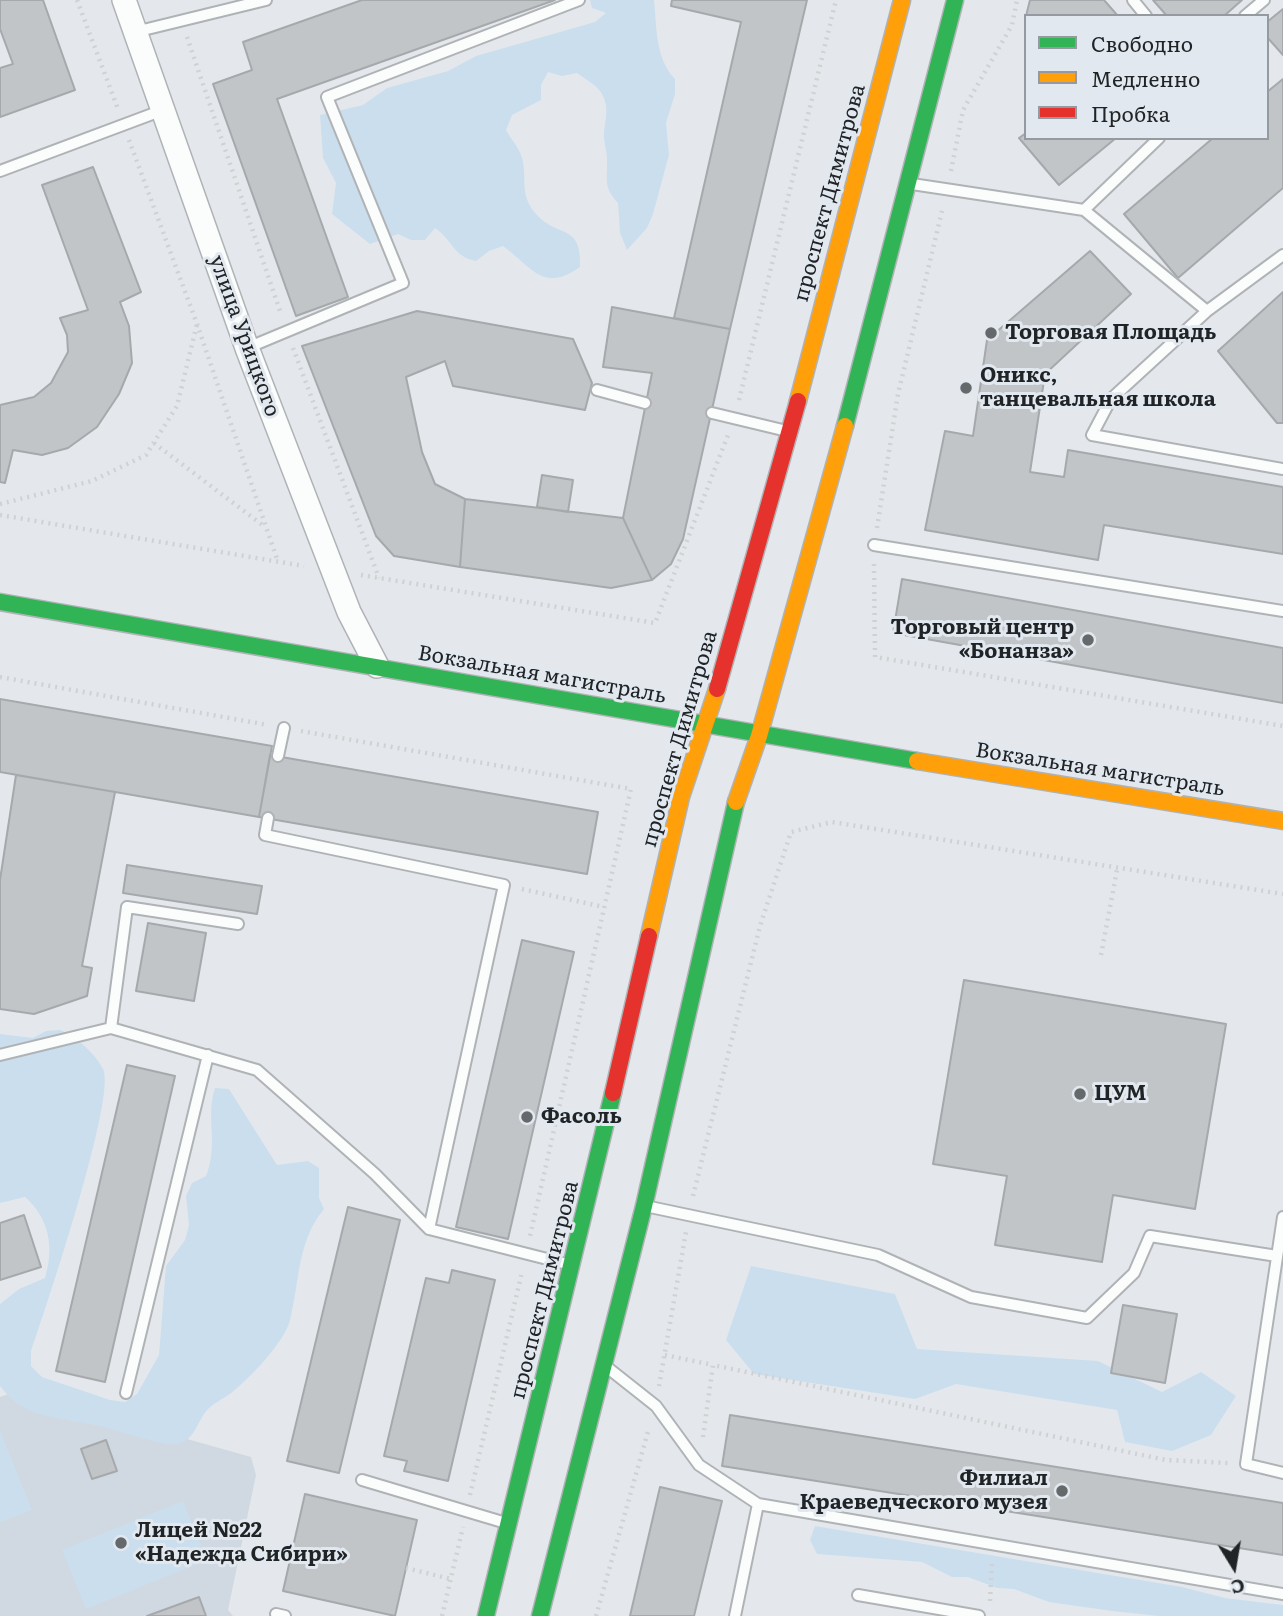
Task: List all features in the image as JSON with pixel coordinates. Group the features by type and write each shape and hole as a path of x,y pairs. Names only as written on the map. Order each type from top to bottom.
{"main road":[{"name":"проспект Димитрова","path":"485,1616 573,1265 681,797 706,727 790,432 902,0"},
{"path":"540,1616 643,1206 733,812 759,736 821,519 955,0"},
{"name":"Вокзальная магистраль","path":"0,602 377,666 706,727 1283,821"}],"street":[{"name":"улица Урицкого","path":"124,0 247,348 344,602 377,666"}],"lane":[{"path":"135,32 265,0"},
{"path":"247,348 403,283 327,97 579,0"},
{"path":"1133,0 1144,14"},
{"path":"1247,14 1264,0"},
{"path":"0,171 124,127 163,110"},
{"path":"1084,210 1157,140"},
{"path":"909,183 1084,210 1207,312"},
{"path":"1283,255 1207,312 1111,399 1092,435 1283,469"},
{"path":"597,390 645,402"},
{"path":"712,414 790,432"},
{"path":"874,545 1283,611"},
{"path":"278,756 285,728"},
{"path":"268,818 265,835 504,885 429,1229"},
{"path":"111,1028 127,907 238,924"},
{"path":"0,1055 111,1028 257,1070 374,1174 429,1229 573,1265"},
{"path":"126,1393 208,1055"},
{"path":"643,1206 878,1255 971,1297 1087,1318 1134,1273 1150,1236 1277,1256"},
{"path":"1283,1217 1246,1464 1283,1473"},
{"path":"604,1364 656,1406 699,1465 758,1504 1283,1594"},
{"path":"362,1480 509,1524"},
{"path":"735,1616 758,1504"},
{"path":"858,1595 979,1616"}],"path":[{"path":"77,0 197,324 278,562"},
{"path":"655,623 734,419 836,0"},
{"path":"1017,0 1012,25 963,110 947,190 898,394 874,545 875,657 1283,726"},
{"path":"181,19 287,331 379,578"},
{"path":"0,504 92,481 146,455 177,406 197,324"},
{"path":"154,443 267,529"},
{"path":"0,677 631,789 442,1616"},
{"path":"791,832 832,822 1117,870 1283,894"},
{"path":"1101,955 1117,870"},
{"path":"504,885 604,907"},
{"path":"665,1354 1166,1460 1246,1464"},
{"path":"699,1465 713,1365"},
{"path":"989,1604 993,1544"},
{"path":"406,1568 451,1579"}],"shaded area":[{"path":"590,0 654,0 660,52 668,71 675,79 675,94 666,123 669,155 653,214 647,228 627,250 620,233 618,203 607,184 604,135 606,103 597,88 577,73 562,76 548,72 541,85 541,100 512,115 506,130 521,155 527,200 545,222 573,237 580,253 580,267 557,278 547,278 531,269 503,246 489,251 476,261 468,259 435,228 425,240 411,240 398,234 370,244 332,214 336,183 323,158 320,115 363,105 387,88 448,71 476,56 595,22 606,13 592,8"},
{"path":"60,1030 78,1041 95,1057 103,1069 104,1087 100,1119 78,1205 31,1351 31,1366 42,1377 110,1400 125,1402 137,1394 159,1355 166,1266 185,1240 189,1225 186,1196 192,1183 206,1176 210,1164 211,1110 215,1088 229,1089 277,1165 308,1161 319,1168 319,1198 324,1209 304,1248 287,1329 256,1370 230,1394 208,1409 192,1435 177,1444 152,1441 100,1426 33,1412 21,1406 0,1386 0,1304 19,1289 45,1278 49,1245 45,1224 25,1197 0,1203 0,1034 33,1038 46,1031"},
{"path":"751,1266 895,1294 917,1349 1098,1361 1162,1392 1201,1372 1236,1396 1211,1435 1172,1451 1125,1442 1117,1410 956,1384 915,1399 754,1374 726,1340"},
{"name":"Лицей №22 «Надежда Сибири»","path":"17,1391 251,1457 256,1475 228,1610 233,1616 0,1616 0,1397"},
{"path":"0,1431 32,1510 0,1522"},
{"path":"183,1501 207,1560 86,1609 62,1550"},
{"path":"815,1526 1182,1587 1225,1598 1283,1605 1283,1616 1159,1616 1049,1602 968,1577 952,1577 922,1562 817,1554 810,1540"}],"building":[{"path":"0,0 43,0 75,90 0,117 0,68 13,64 0,29"},
{"path":"362,0 555,0 277,99 348,297 296,316 213,84 252,70 243,42"},
{"path":"672,0 807,0 730,329 674,318 741,22 671,6"},
{"path":"1030,0 1104,0 1116,14 1026,14"},
{"path":"1153,0 1242,0 1226,14 1165,14"},
{"path":"1283,9 1283,55 1269,39 1269,20"},
{"path":"1283,79 1283,188 1178,278 1124,214 1211,140 1269,140 1269,90"},
{"path":"1024,134 1024,140 1114,140 1059,185 1019,138"},
{"path":"93,167 141,292 120,302 129,326 132,363 119,394 97,427 68,448 42,455 13,450 5,483 0,482 0,405 34,397 51,383 68,352 67,335 60,318 88,310 42,185"},
{"path":"1090,251 1131,294 1045,374 1030,472 1064,477 1068,450 1283,487 1283,554 1104,525 1098,560 925,530 945,431 973,436 987,340"},
{"path":"1283,292 1283,423 1277,423 1218,351"},
{"path":"612,307 730,329 683,539 671,564 652,580 623,518 652,373 603,367"},
{"path":"417,311 573,339 592,383 585,410 453,386 445,361 406,377 422,452 435,484 465,499 460,567 394,556 376,536 302,346"},
{"path":"542,475 573,480 568,512 537,507"},
{"path":"465,499 623,518 652,580 611,588 460,567"},
{"name":"Торговый центр «Бонанза»","path":"902,579 1283,648 1283,703 893,633"},
{"path":"0,699 272,746 259,817 0,772"},
{"path":"270,755 598,812 587,874 259,817"},
{"path":"16,775 115,792 82,966 92,968 87,996 34,1014 0,1009 0,880"},
{"path":"127,865 262,886 257,914 123,893"},
{"path":"148,923 206,933 194,1001 136,991"},
{"path":"522,940 574,952 508,1239 456,1227"},
{"name":"ЦУМ","path":"964,980 1226,1024 1195,1209 1113,1195 1102,1262 995,1245 1007,1176 933,1164"},
{"path":"127,1065 175,1076 105,1382 56,1371"},
{"path":"348,1207 400,1220 339,1473 287,1461"},
{"path":"24,1215 41,1267 0,1280 0,1223"},
{"path":"452,1270 495,1280 448,1481 404,1471 407,1461 384,1456 426,1278 449,1283"},
{"path":"1123,1305 1177,1314 1165,1383 1111,1373"},
{"path":"730,1415 1283,1503 1283,1555 722,1466"},
{"path":"106,1440 117,1471 92,1479 81,1449"},
{"path":"660,1487 722,1501 694,1616 630,1616"},
{"path":"305,1494 417,1520 395,1616 283,1591"},
{"path":"199,1597 206,1616 147,1616"}],"traffic: fast":[{"path":"845,426 955,0"},
{"path":"0,602 917,761"},
{"path":"540,1616 644,1206 736,802"},
{"path":"486,1616 613,1093"}],"traffic: slow":[{"path":"798,401 902,0"},
{"path":"736,802 759,736 845,426"},
{"path":"649,936 681,797 717,689"},
{"path":"917,761 1283,821"}],"traffic: jam":[{"path":"717,689 798,401"},
{"path":"613,1093 649,936"}],"place":[{"name":"Торговая Площадь","path":"991,333"},
{"name":"Оникс, танцевальная школа","path":"966,388"},
{"name":"Торговый центр «Бонанза»","path":"1088,640"},
{"name":"ЦУМ","path":"1080,1094"},
{"name":"Фасоль","path":"527,1117"},
{"name":"Филиал Краеведческого музея","path":"1062,1491"},
{"name":"Лицей №22 «Надежда Сибири»","path":"121,1543"}]}
